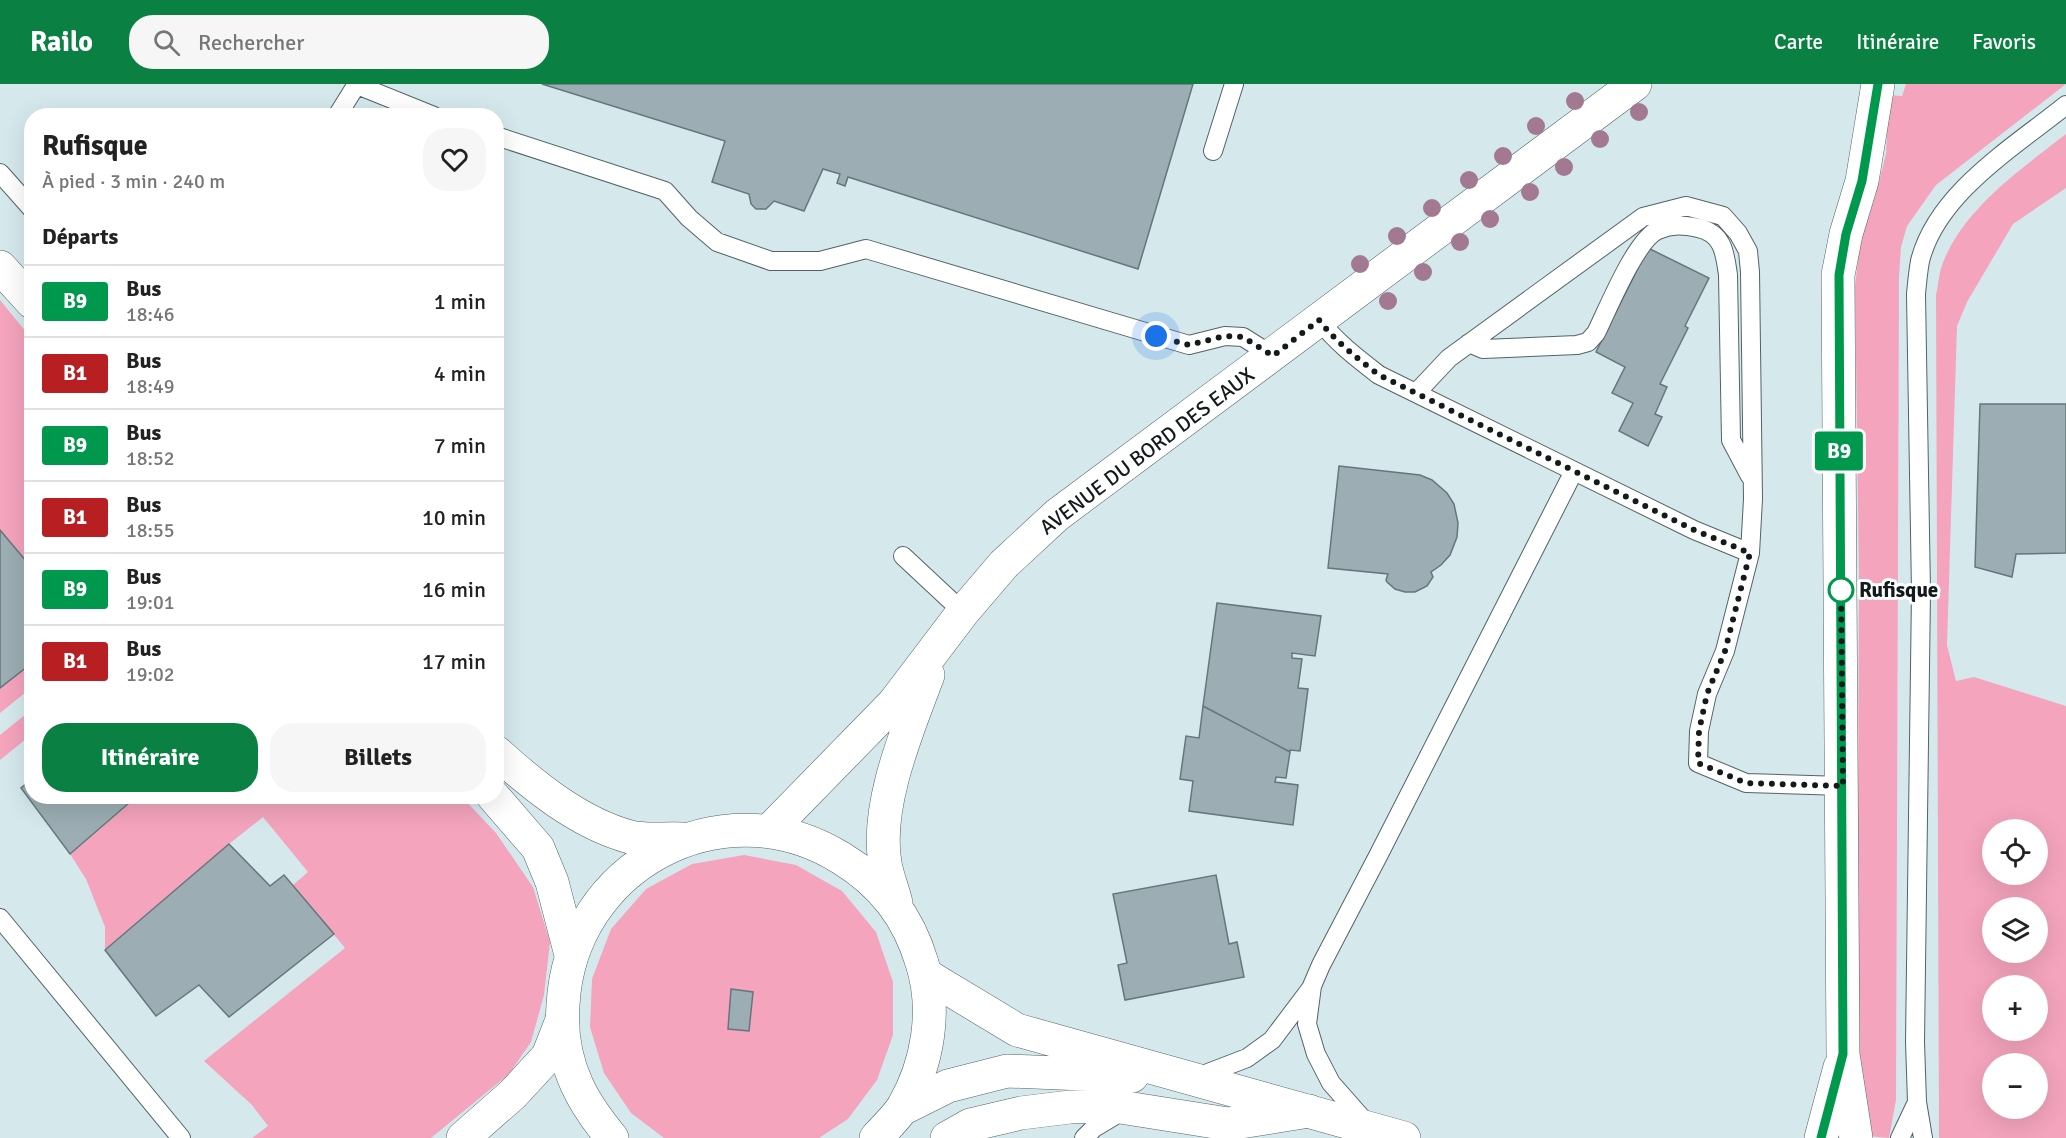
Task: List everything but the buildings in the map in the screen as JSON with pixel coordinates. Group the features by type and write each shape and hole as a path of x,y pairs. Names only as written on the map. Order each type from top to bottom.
{"street":[{"name":"AVENUE DU BORD DES EAUX","path":"769,831 894,703 963,612 1004,564 1057,515 1635,84"},
{"path":"1856,84 1869,140"},
{"path":"1856,1138 1843,1054 1839,275 1846,234 1862,181 1878,84"},
{"path":"0,267 24,293"},
{"name":"AVENUE DU BORD DES EAUX","path":"899,910 885,862 884,819 896,766 939,646"},
{"path":"504,759 549,796 597,825 632,838 686,839"},
{"path":"500,804 538,848 552,882 571,955"},
{"path":"612,1138 592,1114 576,1084 567,1053 562,1020 564,987 571,955 589,916 615,883 648,857 686,839 732,829 769,831 819,844 864,872 899,910 915,941 926,975 930,1009 927,1044 917,1078 902,1109 876,1138"},
{"path":"926,975 1017,1030 1404,1138"},
{"path":"463,1138 513,1094 548,1056 562,1020"},
{"path":"1821,1138 1843,1054"},
{"path":"902,1109 948,1086 1007,1071 1194,1078"},
{"path":"946,1138 970,1125 1021,1113 1070,1107 1114,1106 1228,1124 1309,1111"}],"lane":[{"path":"342,108 357,84 411,108"},
{"path":"1213,151 1234,84"},
{"path":"1923,1138 1917,1102 1915,1042 1921,592 1916,294 1920,261 1931,233 1947,207 1966,185 2066,105"},
{"path":"504,139 665,190 689,218 717,242 771,261 820,261 866,249 1189,345 1225,336 1243,337 1273,356"},
{"path":"0,173 24,200"},
{"path":"1416,393 1449,358 1643,217 1686,206 1723,216 1738,232 1748,251 1749,261 1752,481 1750,553 1725,651 1707,694 1699,731 1698,763 1746,783 1843,786"},
{"path":"1469,344 1484,349 1577,345 1588,342 1596,333 1637,251 1655,231 1679,224 1709,230 1724,248 1728,275 1731,440 1752,481"},
{"path":"1319,320 1331,336 1379,375 1694,530 1750,553"},
{"path":"1370,1128 1331,1083 1316,1054 1307,1024 1312,986 1320,965 1574,471"},
{"path":"903,556 963,612"},
{"path":"0,918 181,1138"},
{"path":"1194,1078 1247,1058 1272,1040 1312,986"},
{"path":"1900,1138 1917,1102"},
{"path":"1084,1138 1094,1128 1128,1108"}],"shaded area":[{"path":"1906,84 2066,84 1936,185 1907,226 1901,247 1899,276 1896,1100 1889,1138 1868,1136 1857,1068 1859,575 1855,286 1860,243 1886,154 1889,95 1902,96"},
{"path":"2066,134 2066,188 2013,224 1967,302 1957,326 1947,645 1956,681 1974,677 2066,706 2066,1138 1939,1138 1936,295 1941,268 1962,228 1977,210 2012,177"},
{"path":"0,300 24,329 24,559 0,530"},
{"path":"24,669 24,694 0,713 0,688"},
{"path":"24,716 24,741 0,760 0,735"},
{"path":"129,804 469,804 496,833 533,887 550,942 544,995 531,1042 509,1074 431,1138 252,1138 268,1126 252,1105 204,1061 345,948 293,885 308,872 263,817 105,950 105,927 86,879 70,854"},
{"path":"744,855 796,865 842,891 876,932 893,982 893,1035 877,1080 848,1119 819,1138 664,1138 631,1113 604,1073 590,1027 592,979 611,929 646,889 692,864"}],"bus line":[{"name":"B9","path":"1821,1138 1843,1054 1839,275 1846,234 1862,181 1878,84"}],"place":[{"name":"Rufisque","path":"1841,590"}],"route":[{"path":"1156,336 1189,345 1225,336 1243,337 1273,356 1319,320 1331,336 1379,375 1694,530 1750,553 1725,651 1707,694 1699,731 1698,763 1746,783 1843,786 1841,590"}]}
